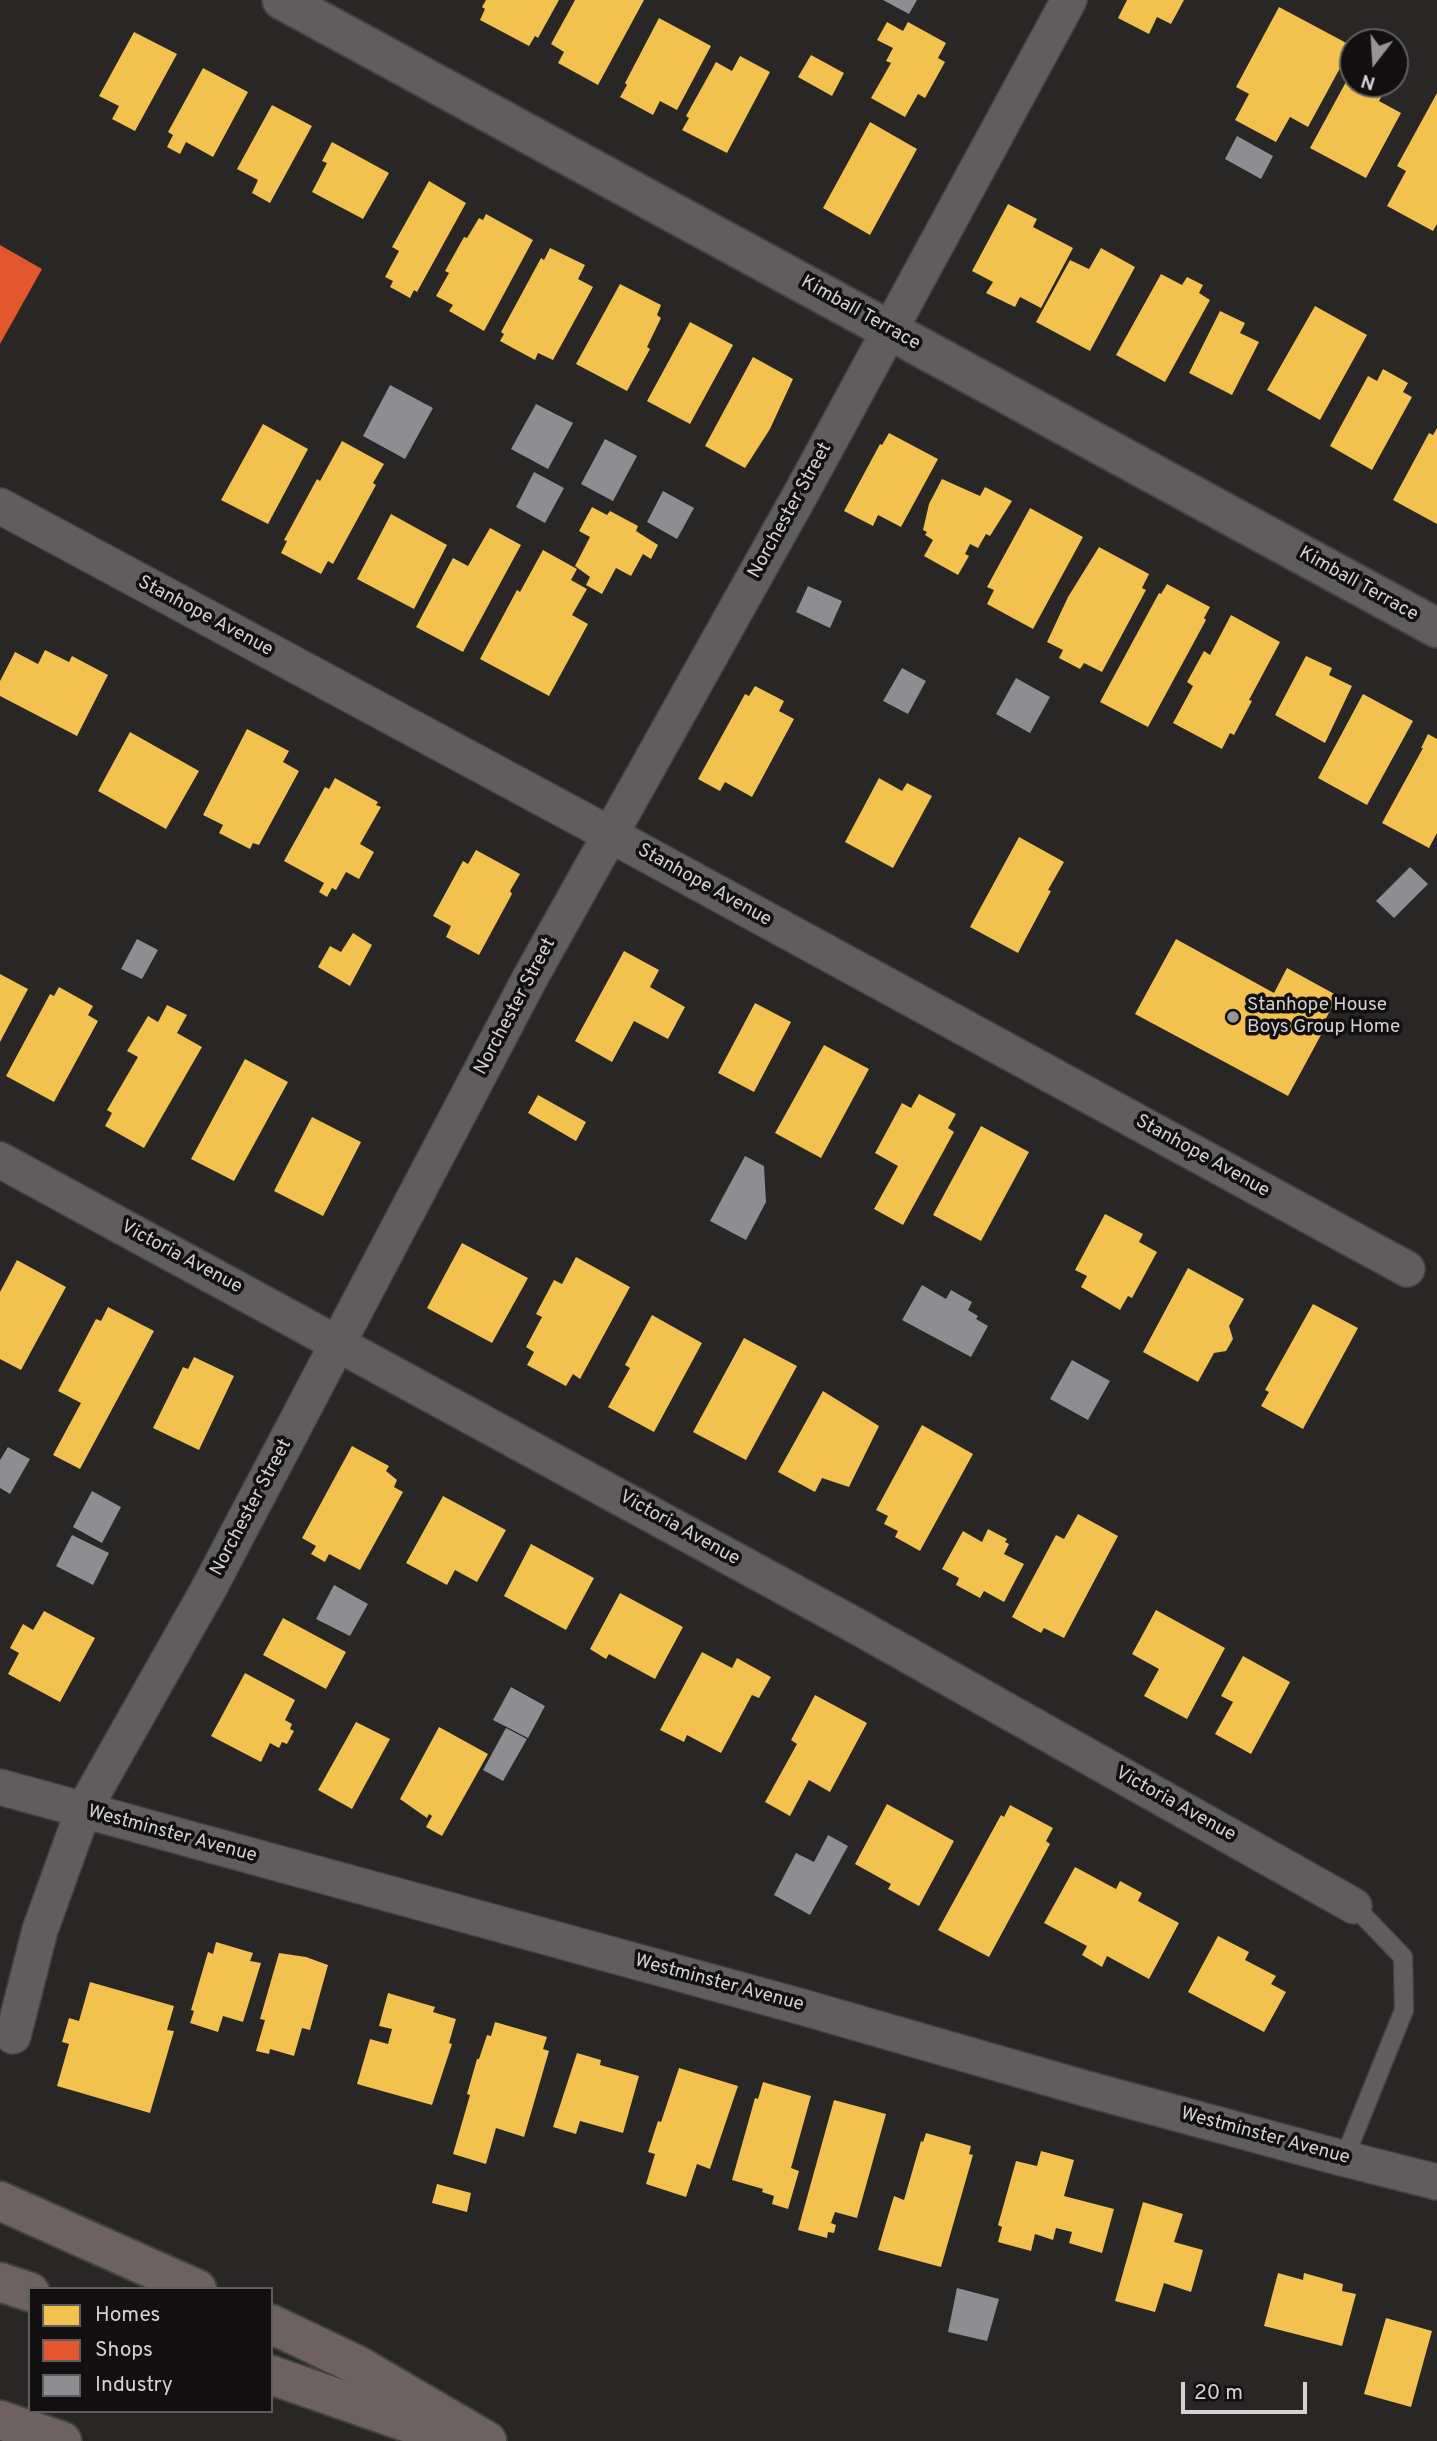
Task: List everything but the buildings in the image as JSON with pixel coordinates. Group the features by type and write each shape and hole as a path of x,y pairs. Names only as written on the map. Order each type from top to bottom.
{"highway":[{"path":"0,2201 193,2287"},
{"path":"0,2281 28,2291"},
{"path":"273,2325 357,2365 486,2441"},
{"path":"273,2376 462,2441"},
{"path":"0,2420 62,2441"}],"street":[{"name":"Kimball Terrace","path":"282,0 1437,628"},
{"name":"Norchester Street","path":"13,2036 40,1930 83,1811 208,1590 530,978 804,488 1069,0"},
{"name":"Stanhope Avenue","path":"0,506 1407,1269"},
{"name":"Victoria Avenue","path":"0,1160 870,1633 1354,1906"},
{"name":"Westminster Avenue","path":"0,1787 762,1996 1100,2093 1437,2182"}],"lane":[{"path":"1344,2159 1404,2010 1404,1957 1354,1906"}],"place":[{"name":"Stanhope House Boys Group Home","path":"1233,1017"}]}
